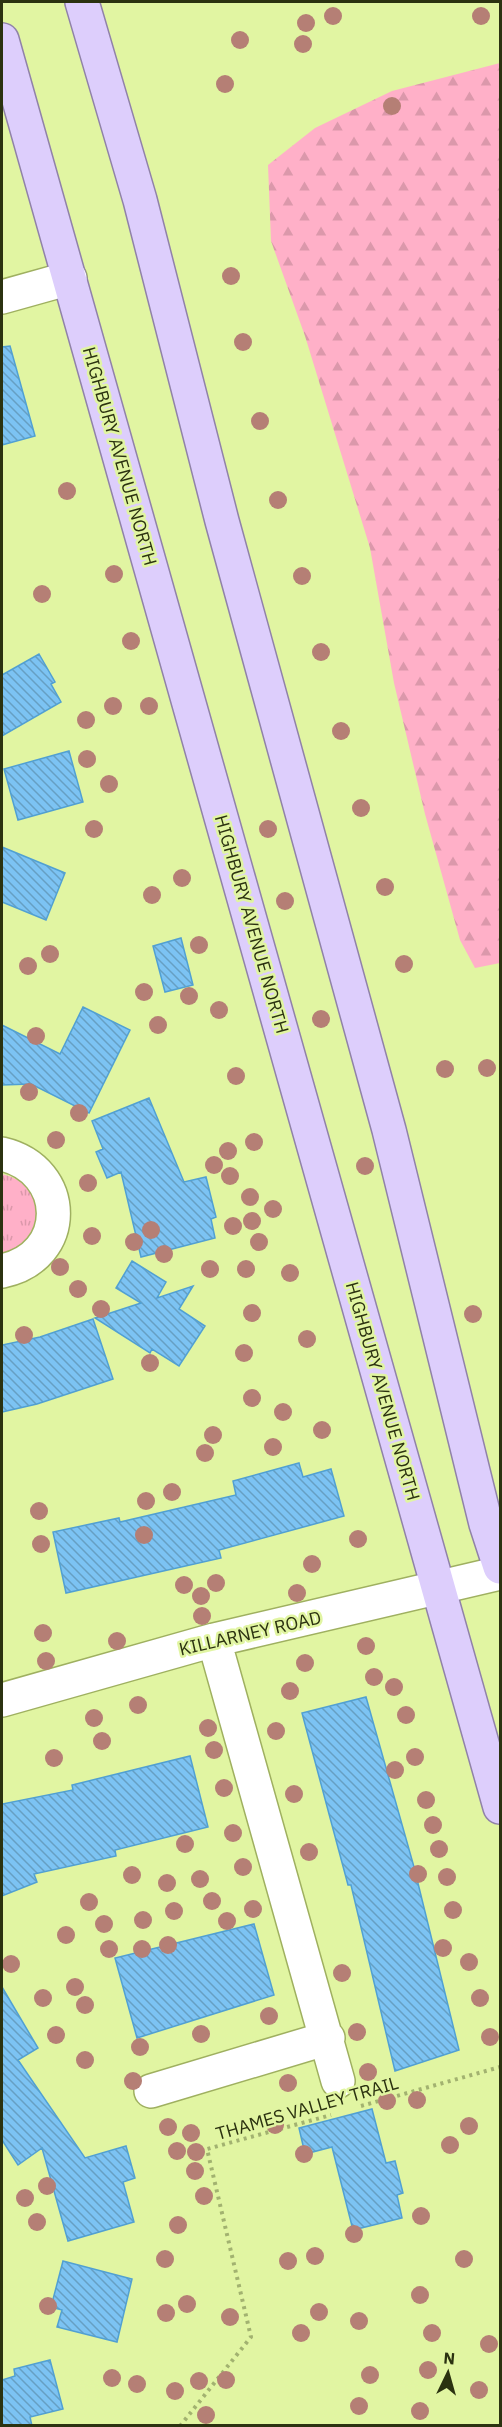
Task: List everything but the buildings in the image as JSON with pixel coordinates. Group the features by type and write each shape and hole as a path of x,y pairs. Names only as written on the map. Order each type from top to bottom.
{"main road":[{"path":"82,2 140,200 225,532 389,1130 486,1524 501,1567"},
{"name":"HIGHBURY AVENUE NORTH","path":"2,40 441,1588 501,1808"}],"street":[{"path":"2,297 70,278"},
{"path":"2,1154 22,1160 37,1172 49,1188 54,1206 53,1226 45,1244 32,1259 15,1269 2,1272"},
{"name":"KILLARNEY ROAD","path":"2,1700 214,1640 501,1573"},
{"path":"214,1640 345,2100"},
{"path":"151,2091 328,2038"}],"path":[{"name":"THAMES VALLEY TRAIL","path":"180,2426 251,2337 207,2150 345,2100 501,2067"}],"green space":[{"path":"500,63 500,963 475,968 460,940 425,814 394,683 370,548 305,336 271,241 268,165 315,128 392,91"},
{"path":"2,1174 17,1180 28,1189 34,1200 36,1213 34,1225 27,1237 17,1247 2,1254"}]}
